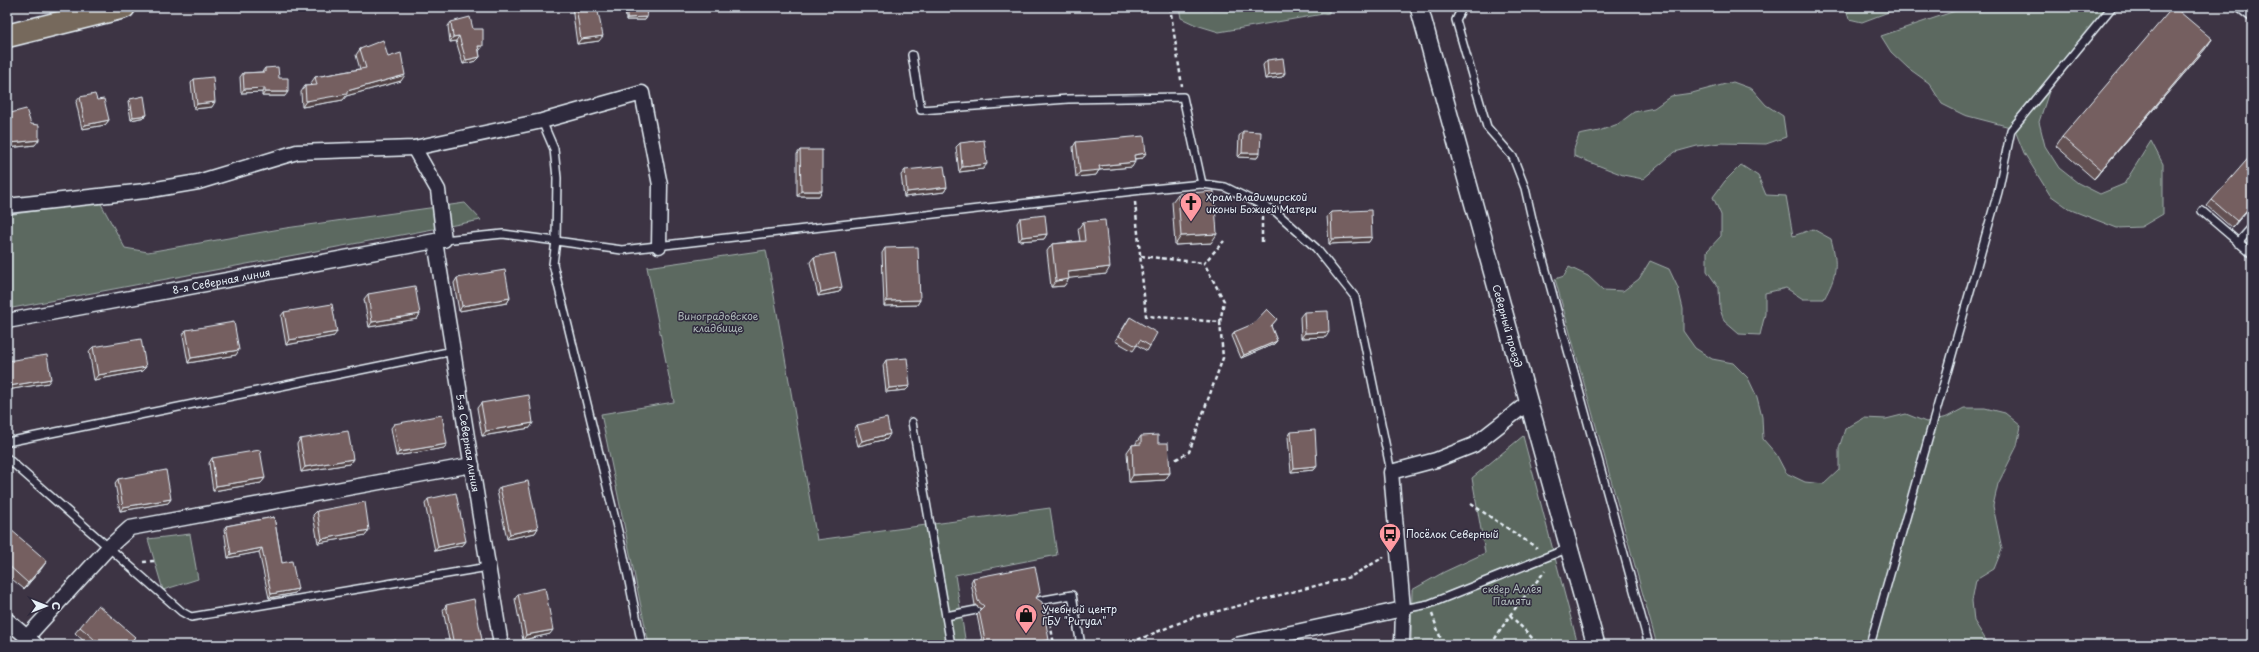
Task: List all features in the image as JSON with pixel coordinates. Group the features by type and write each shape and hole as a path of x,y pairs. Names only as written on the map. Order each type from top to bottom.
{"highway":[{"path":"7,36 124,7"}],"street":[{"name":"Северный проезд","path":"1418,7 1529,402 1564,550 1596,645"},
{"path":"7,206 145,191 198,182 297,152 414,148 542,121 642,93 660,186 659,246"},
{"name":"5-я Северная линия","path":"414,148 438,190 440,240 453,351 501,645"},
{"name":"8-я Северная линия","path":"7,321 440,240"},
{"path":"1402,645 1403,609 1391,472 1436,460 1474,445 1529,402"},
{"path":"7,620 32,641 109,547 130,528 472,465"},
{"path":"1236,645 1403,609"}],"lane":[{"path":"1466,7 1462,8 1456,20 1487,127 1513,157 1525,188 1533,223 1649,645"},
{"path":"1870,645 1998,192 2011,130 2112,7"},
{"path":"2238,7 2252,18"},
{"path":"912,55 921,110 1068,99 1183,97 1202,184"},
{"path":"542,121 554,149 556,171 556,241 553,264 623,552 642,645"},
{"path":"440,240 503,234 622,250 1134,191 1202,184 1225,187 1276,212 1316,248 1355,297 1391,472"},
{"path":"2202,211 2252,254"},
{"path":"2238,243 2252,227"},
{"path":"7,442 453,351"},
{"path":"912,422 952,645"},
{"path":"7,458 182,612 191,617 488,567"},
{"path":"1403,609 1428,604 1564,550"},
{"path":"1038,601 1072,595 1081,645"},
{"path":"946,616 976,610"}],"path":[{"path":"1170,7 1181,70 1183,97"},
{"path":"1134,191 1146,316 1220,322"},
{"path":"1262,204 1262,242"},
{"path":"1204,263 1224,241"},
{"path":"1140,256 1204,263"},
{"path":"1175,460 1189,452 1223,358 1220,322 1224,301 1204,263"},
{"path":"1471,504 1550,556"},
{"path":"1491,645 1510,615 1564,550"},
{"path":"1125,645 1191,618 1350,578 1390,554"},
{"path":"1046,600 1054,645"},
{"path":"1428,604 1443,645"},
{"path":"1510,615 1539,645"}],"green space":[{"path":"1179,7 1208,7 1211,11 1213,7 1329,7 1329,13 1219,32 1196,25 1181,18"},
{"path":"1845,7 1902,7 1862,22 1849,19"},
{"path":"1967,7 2108,7 2087,39 2067,55 2054,76 2039,122 2045,146 2059,168 2078,183 2100,194 2124,184 2151,141 2163,164 2163,214 2141,227 2117,228 2071,210 2050,195 2024,153 2014,128 1964,115 1942,104 1929,83 1908,68 1891,52 1881,36"},
{"path":"1733,82 1752,89 1766,105 1783,116 1786,137 1766,144 1720,143 1697,146 1675,152 1643,179 1623,175 1574,156 1574,149 1579,135 1599,131 1618,124 1634,112 1654,108 1671,96 1692,93"},
{"path":"1741,165 1758,176 1766,195 1786,196 1793,236 1813,229 1831,239 1835,256 1834,277 1824,299 1803,299 1786,288 1765,293 1765,314 1760,335 1739,334 1724,321 1720,309 1719,288 1707,271 1707,251 1721,236 1721,215 1713,197 1725,181"},
{"path":"100,202 125,248 148,252 286,228 465,203 481,220 7,309 7,215"},
{"name":"Виноградовское кладбище","path":"766,250 817,540 1050,508 1057,555 955,575 966,645 649,645 601,414 674,402 647,267"},
{"path":"1650,261 1669,269 1678,288 1683,309 1683,331 1695,348 1712,359 1733,363 1748,378 1757,397 1762,417 1763,439 1776,454 1786,473 1805,482 1824,484 1839,470 1839,448 1845,429 1864,418 1886,419 1906,414 1926,422 1947,417 1964,408 1985,408 2005,413 2021,426 2017,446 1998,484 1993,506 2002,549 1994,569 1976,580 1972,601 1974,621 1989,645 1903,645 1898,641 1889,645 1657,645 1555,279 1564,276 1569,267 1588,276 1603,290 1623,291 1639,279"},
{"name":"сквер Аллея Памяти","path":"1523,436 1578,645 1411,645 1412,590 1444,572 1485,553 1472,478"},
{"path":"190,534 198,579 163,590 148,539"}],"building":[{"path":"576,7 597,7 603,36 581,39"},
{"path":"627,7 646,7 647,17 627,18"},
{"path":"2173,7 2212,39 2101,170 2062,137"},
{"path":"470,17 473,29 483,29 483,46 478,46 480,57 466,60 459,36 453,37 451,22"},
{"path":"383,40 388,57 401,53 405,75 347,91 347,94 306,101 305,86 317,85 315,77 366,68 360,49"},
{"path":"1283,58 1285,73 1268,75 1267,60"},
{"path":"278,67 279,78 288,78 288,92 265,92 265,88 244,89 243,73 265,72 265,68"},
{"path":"213,77 215,102 197,104 194,79"},
{"path":"95,94 97,100 104,99 109,120 85,125 80,97"},
{"path":"144,96 147,115 133,117 130,99"},
{"path":"26,109 31,124 39,125 39,140 10,143 7,114"},
{"path":"1243,131 1261,132 1260,153 1242,153"},
{"path":"1144,136 1146,153 1134,155 1135,162 1099,166 1100,170 1080,172 1076,142"},
{"path":"984,140 987,164 962,167 960,143"},
{"path":"800,150 822,150 822,191 801,191"},
{"path":"2252,154 2252,204 2237,221 2212,200"},
{"path":"944,166 947,187 907,192 905,170"},
{"name":"Храм Владимирской иконы Божией Матери","path":"1214,191 1217,234 1181,236 1178,194"},
{"path":"1371,210 1372,237 1332,239 1331,212"},
{"path":"1045,215 1047,234 1022,237 1020,218"},
{"path":"1105,220 1110,267 1068,272 1069,279 1056,281 1052,244 1085,241 1083,222"},
{"path":"918,247 920,300 887,301 885,248"},
{"path":"835,253 842,287 821,292 814,257"},
{"path":"505,270 510,298 462,306 457,278"},
{"path":"415,286 420,314 372,322 368,294"},
{"path":"332,304 337,332 289,340 284,312"},
{"path":"1267,309 1277,319 1271,326 1277,341 1244,355 1234,332 1253,324"},
{"path":"1328,311 1329,332 1305,333 1304,312"},
{"path":"1130,317 1157,333 1150,346 1140,340 1136,346 1119,336"},
{"path":"234,322 239,350 191,358 186,330"},
{"path":"141,339 146,367 98,375 93,347"},
{"path":"47,355 51,379 9,386 7,377 7,361"},
{"path":"907,358 910,386 889,388 886,360"},
{"path":"529,395 533,423 486,431 481,403"},
{"path":"442,415 447,444 399,452 394,424"},
{"path":"887,418 890,434 862,441 857,425"},
{"path":"1315,430 1317,466 1294,468 1291,432"},
{"path":"348,431 353,459 305,467 300,439"},
{"path":"1158,435 1158,443 1168,443 1170,473 1133,475 1132,445 1141,444 1141,436"},
{"path":"260,450 265,478 216,486 212,458"},
{"path":"166,470 171,499 123,507 118,479"},
{"path":"528,481 538,528 510,534 500,487"},
{"path":"456,493 466,541 438,547 428,499"},
{"path":"365,502 369,530 322,539 317,511"},
{"path":"274,517 282,563 292,561 298,589 271,594 262,548 231,554 226,526"},
{"path":"10,529 47,561 28,583 7,564 7,533"},
{"path":"1035,566 1040,592 1036,598 1042,602 1049,640 1023,645 986,645 979,611 984,606 978,601 973,578"},
{"path":"545,588 553,630 526,635 518,594"},
{"path":"474,599 483,645 454,645 446,605"},
{"path":"98,605 135,637 128,645 101,645 80,627"},
{"path":"396,640 397,645 367,645"}],"place":[{"name":"Храм Владимирской иконы Божией Матери","path":"1191,222"},
{"name":"Посёлок Северный","path":"1390,554"},
{"name":"Учебный центр ГБУ \"Ритуал\"","path":"1026,634"}]}
